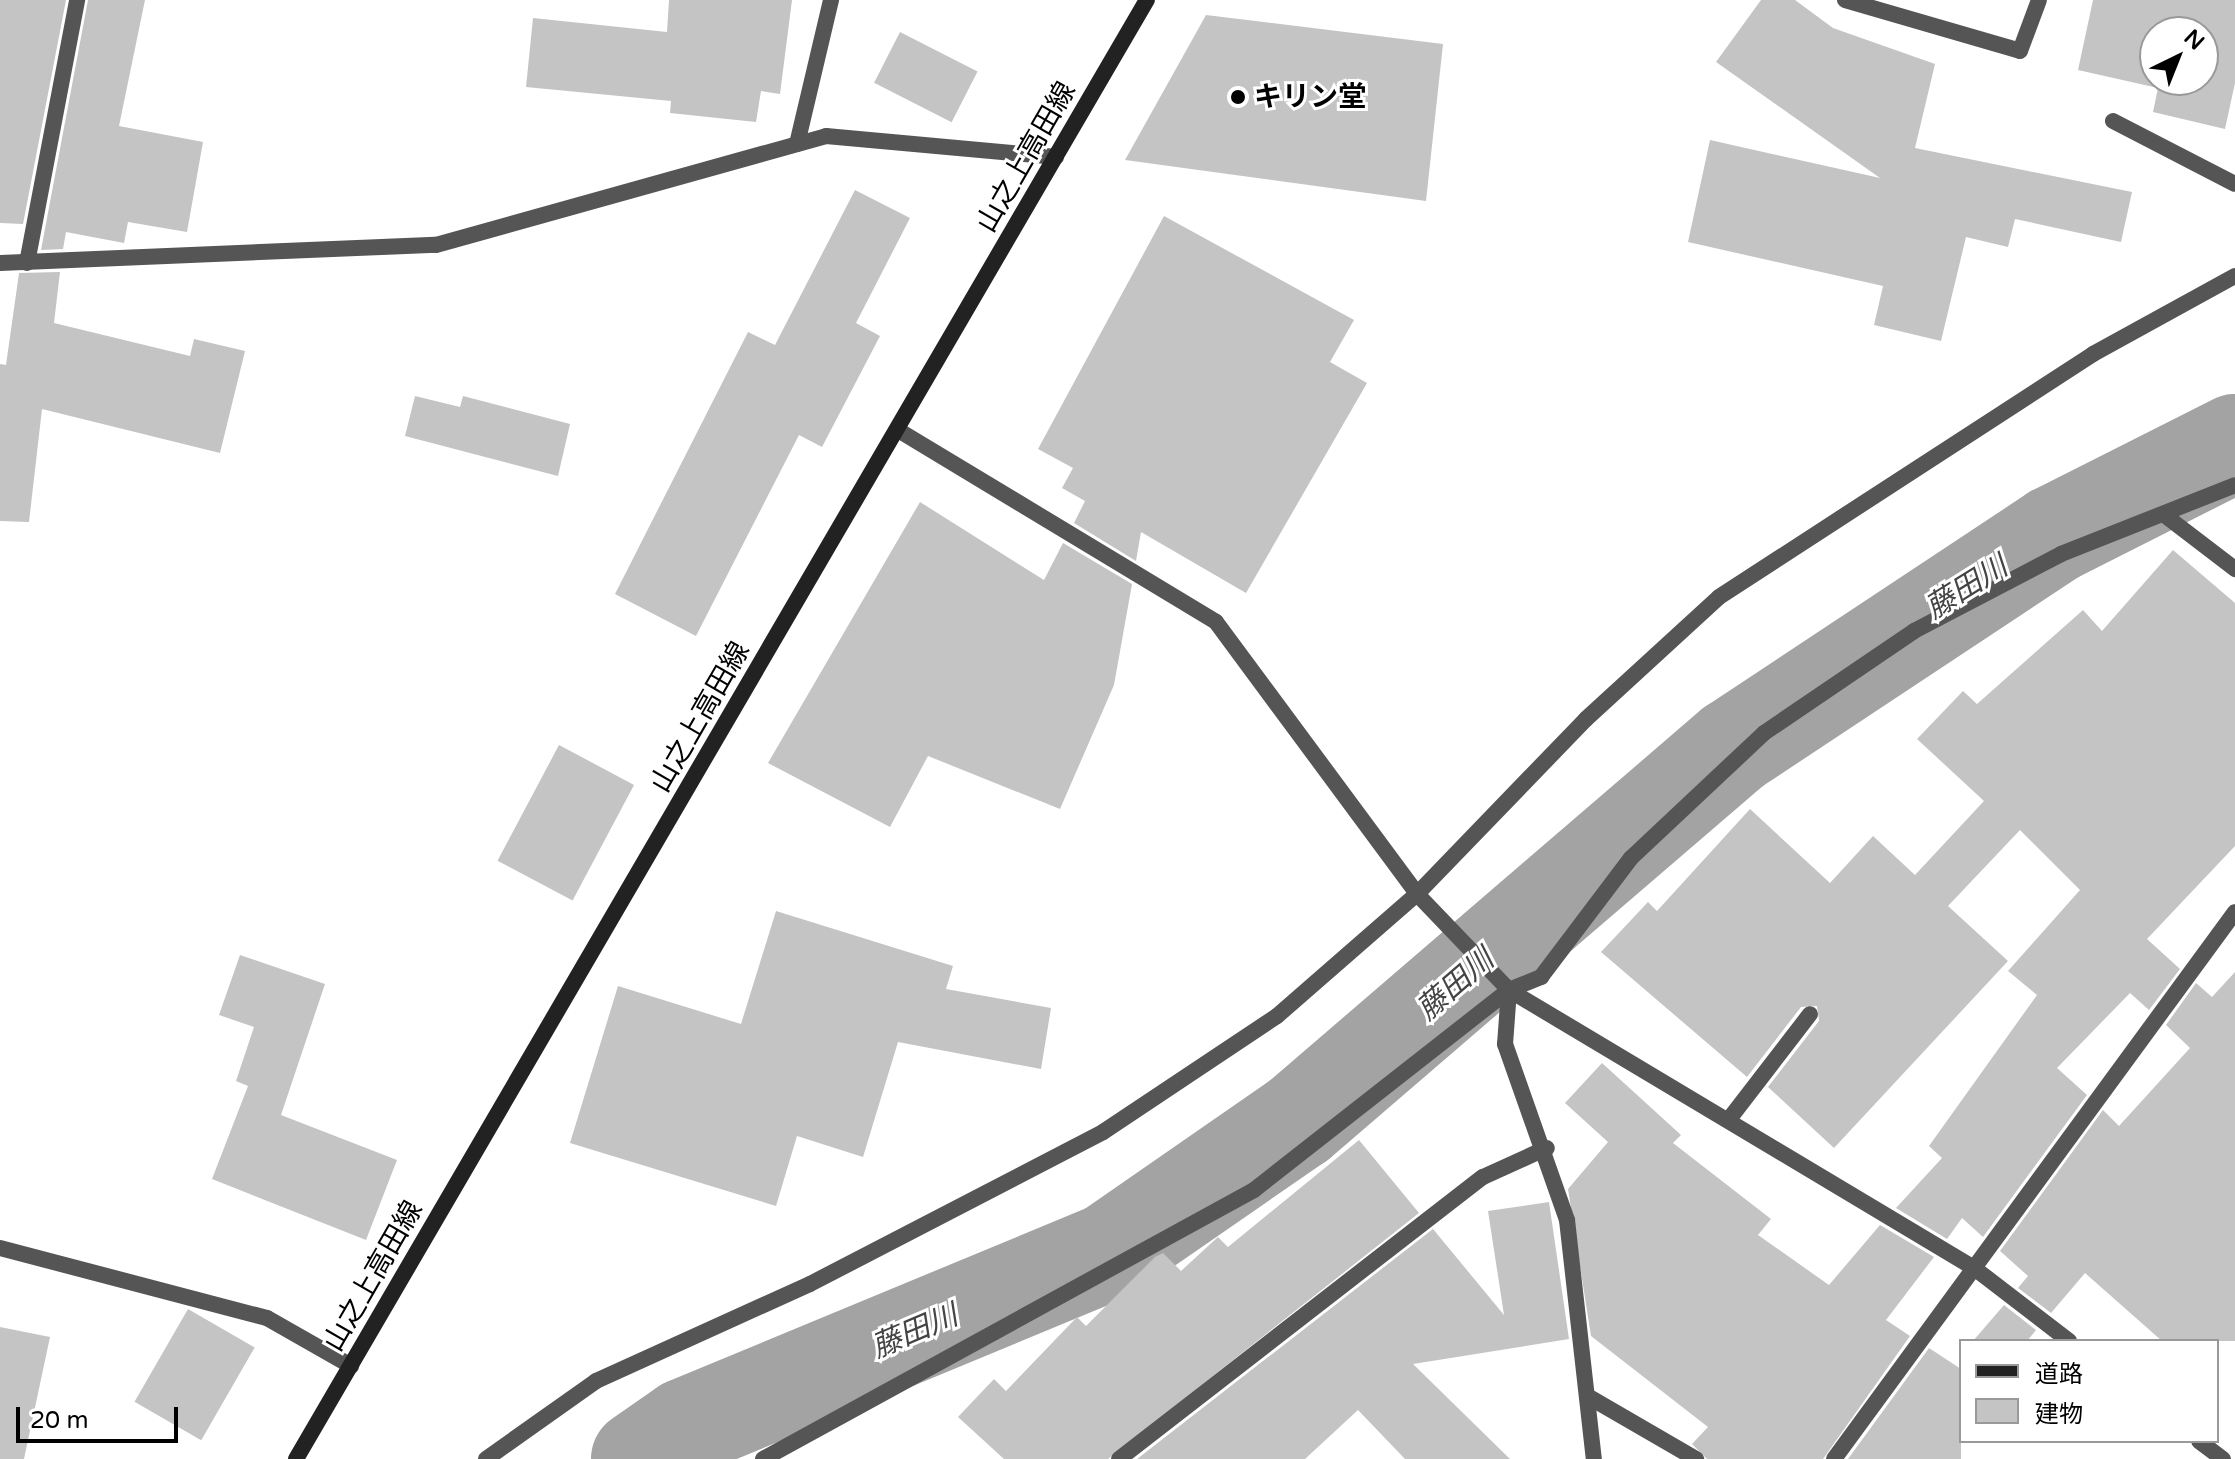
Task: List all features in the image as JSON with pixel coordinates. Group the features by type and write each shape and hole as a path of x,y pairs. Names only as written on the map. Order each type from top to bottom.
{"street":[{"path":"27,263 77,0"},
{"path":"797,144 831,0"},
{"name":"山之上高田線","path":"296,1459 1147,0"},
{"path":"1845,0 2020,51 2039,0"},
{"path":"2113,121 2235,184"},
{"path":"0,263 436,245 826,136 1056,157"},
{"path":"486,1459 596,1381 810,1284 1103,1132 1277,1016 1417,894 1586,719 1719,597 2093,354 2235,276"},
{"path":"898,430 1216,622 1417,894 1509,990 1730,1118 1974,1268 2066,1339"},
{"path":"763,1459 1254,1190 1509,990 1541,977 1631,858 1764,733 1914,631 2061,554 2167,517 2235,485"},
{"path":"2167,517 2235,569"},
{"path":"1834,1459 2235,912"},
{"path":"1509,990 1505,1044 1547,1148 1567,1220 1594,1459"},
{"path":"1730,1118 1810,1014"},
{"path":"1119,1459 1483,1177 1547,1148"},
{"path":"0,1248 267,1318 351,1366"},
{"path":"1589,1397 1696,1459"},
{"path":"2202,1443 2223,1459"}],"building":[{"path":"0,0 66,0 23,224 0,223"},
{"path":"88,0 145,0 119,126 203,142 187,232 128,222 124,243 66,232 63,249 41,250"},
{"path":"669,0 792,0 780,94 761,91 756,122 670,113 671,101 526,87 533,18 667,32"},
{"path":"1761,0 1795,0 1833,28 1935,64 1915,148 2132,192 2121,242 2015,219 2008,247 1966,237 1941,341 1874,325 1883,286 1688,242 1710,140 1880,178 1716,62"},
{"path":"2093,0 2235,0 2235,83 2225,129 2153,112 2156,96 2219,96 2219,16 2139,16 2139,84 2078,70"},
{"path":"1206,15 1443,44 1426,201 1125,160"},
{"path":"900,32 978,71 952,122 874,83"},
{"path":"855,190 910,218 856,323 880,336 822,447 799,435 696,636 615,594 748,332 775,345"},
{"path":"1164,216 1354,320 1330,362 1367,383 1246,593 1141,532 1136,561 1074,523 1085,501 1062,488 1073,468 1038,449"},
{"path":"60,272 54,323 190,356 194,339 245,351 220,453 42,409 29,522 0,521 0,364 6,365 19,273"},
{"path":"415,396 460,407 463,396 570,424 558,476 405,436"},
{"path":"920,502 1044,580 1063,543 1132,584 1114,685 1060,809 928,756 890,827 768,763"},
{"path":"2173,550 2235,603 2235,846 2147,939 2180,969 2149,1010 2130,993 2057,1068 2087,1095 1983,1237 1962,1218 1947,1239 1896,1208 1942,1158 1929,1146 2037,995 2008,971 2080,890 2020,830 1948,906 2008,961 1834,1148 1768,1087 1819,1021 1817,1006 1801,1007 1747,1077 1601,952 1648,902 1657,911 1750,809 1830,883 1873,836 1915,875 1984,801 1917,739 1963,691 1977,704 2083,610 2102,631"},
{"path":"559,745 634,785 573,901 497,861"},
{"path":"776,911 953,966 946,989 1051,1008 1041,1069 898,1042 863,1157 797,1136 776,1206 570,1143 618,986 741,1024"},
{"path":"240,955 325,984 281,1115 397,1160 366,1240 212,1179 248,1086 236,1081 254,1027 219,1015"},
{"path":"2235,972 2235,1341 2160,1339 2085,1273 2051,1313 2018,1288 2028,1276 2000,1251 2103,1110 2119,1126 2190,1048 2166,1025 2196,983 2212,997"},
{"path":"1602,1063 1681,1135 1673,1143 1771,1219 1758,1235 1829,1285 1880,1225 1934,1257 1886,1320 1910,1336 1823,1459 1707,1459 1692,1444 1708,1427 1591,1336 1568,1189 1608,1142 1565,1103"},
{"path":"1359,1140 1419,1213 1108,1459 1004,1459 958,1417 994,1379 1006,1391 1077,1317 1086,1326 1155,1257 1163,1253 1181,1271 1218,1237 1228,1247"},
{"path":"1549,1202 1569,1339 1413,1364 1510,1459 1405,1459 1358,1410 1305,1459 1137,1459 1433,1229 1504,1315 1488,1211"},
{"path":"2004,1305 2036,1330 2029,1339 1975,1339"},
{"path":"188,1309 255,1348 201,1440 134,1402"},
{"path":"0,1327 50,1337 24,1459 0,1459"},
{"path":"1929,1348 1959,1368 1961,1459 1848,1459"}],"waterway":[{"name":"藤田川","path":"640,1459 686,1427 1110,1251 1298,1121 1733,747 2055,534 2235,443"}],"place":[{"name":"キリン堂","path":"1238,97"}]}
